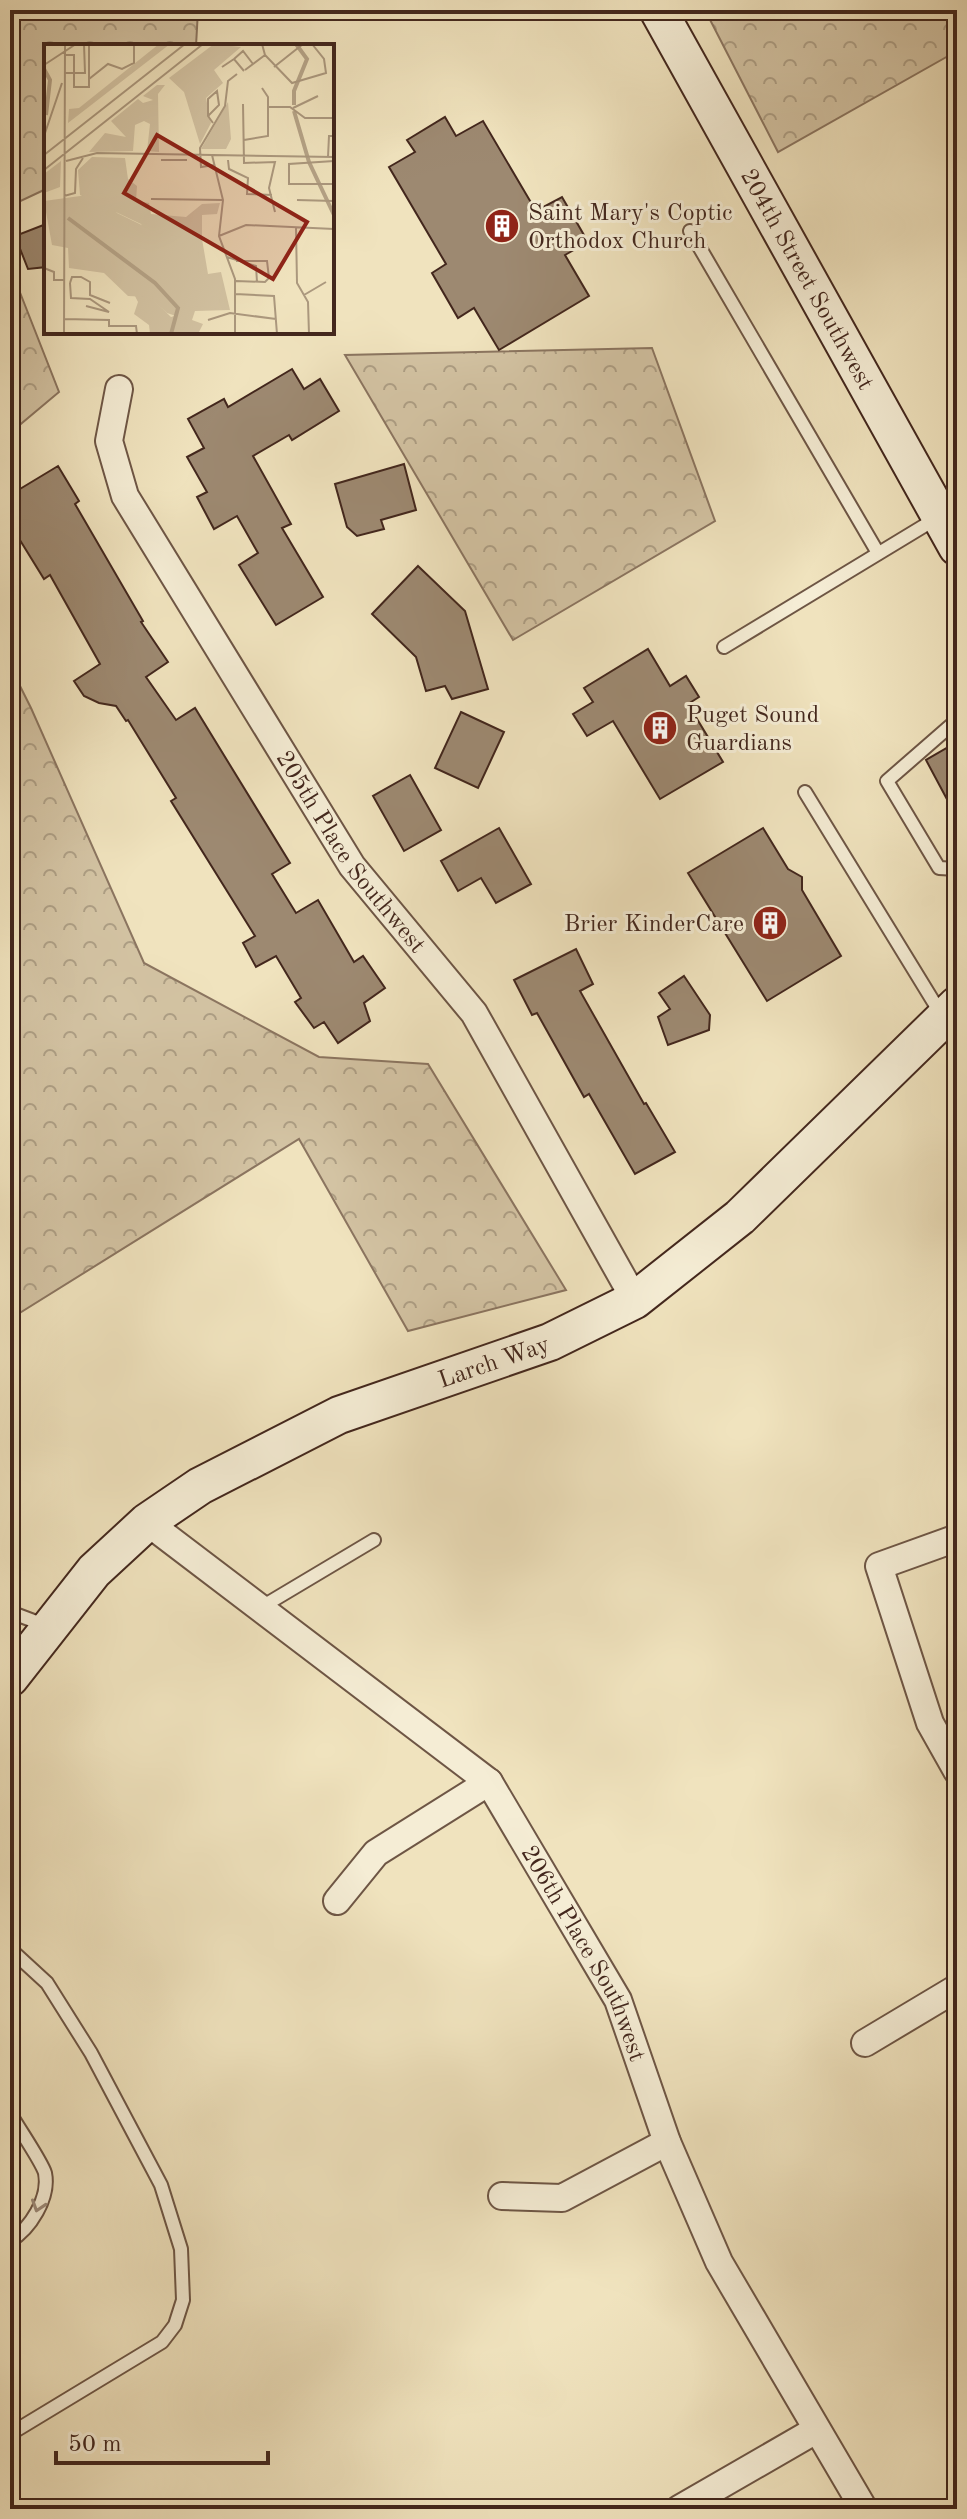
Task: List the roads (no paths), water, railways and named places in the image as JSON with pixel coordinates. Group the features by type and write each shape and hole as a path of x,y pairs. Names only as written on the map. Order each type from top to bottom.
{"street":[{"name":"204th Street Southwest","path":"658,10 948,532"},
{"name":"205th Place Southwest","path":"119,389 109,441 125,496 352,866 474,1013 635,1300"},
{"name":"Larch Way","path":"10,1678 94,1571 147,1522 200,1486 339,1415 550,1342 635,1300 740,1217 950,1011"},
{"name":"206th Place Southwest","path":"147,1522 489,1782 618,2000 667,2142 719,2262 864,2509"},
{"path":"957,1538 879,1566 930,1723 957,1771"},
{"path":"337,1901 376,1853 489,1782"},
{"path":"865,2043 957,1988"},
{"path":"502,2196 562,2198 667,2142"},
{"path":"679,2509 816,2430"}],"lane":[{"path":"690,231 878,553"},
{"path":"724,647 878,553 948,532"},
{"path":"957,720 887,781 939,868 957,869"},
{"path":"805,792 950,1011"},
{"path":"260,1608 374,1540"},
{"path":"10,1612 50,1627"},
{"path":"10,1949 47,1983 91,2053 161,2185 181,2249 183,2300 175,2325 162,2342 10,2434"},
{"path":"10,2113 45,2172 42,2200 34,2219 21,2235 10,2241"}],"place":[{"name":"Saint Mary's Coptic Orthodox Church","path":"502,226"},
{"name":"Puget Sound Guardians","path":"660,728"},
{"name":"Brier KinderCare","path":"770,923"}]}
